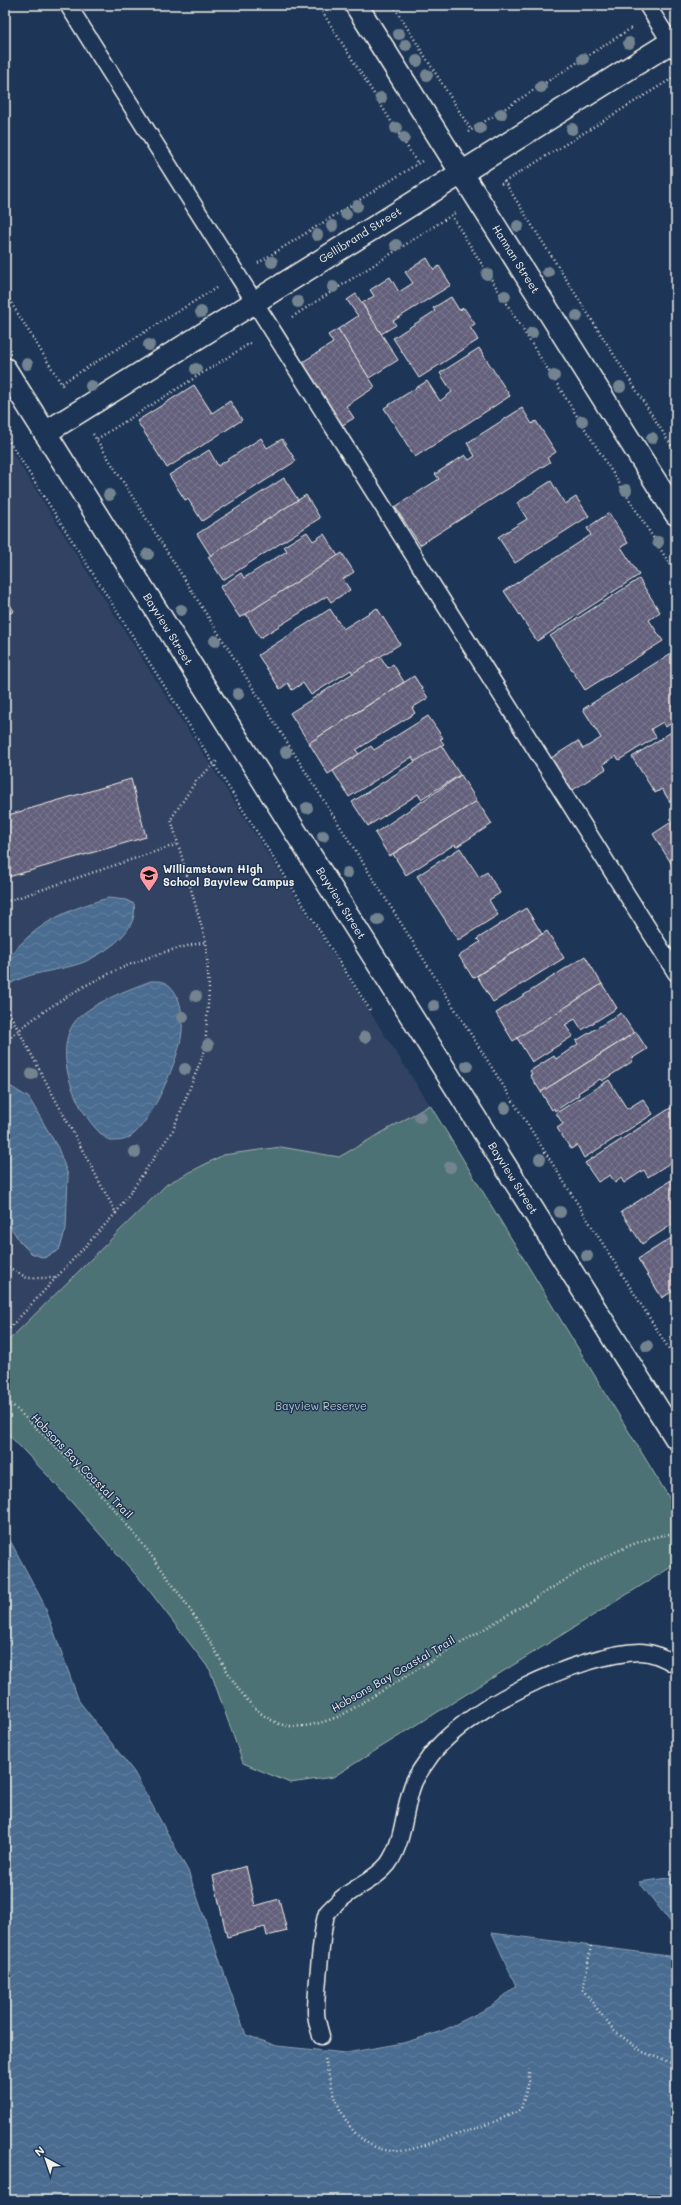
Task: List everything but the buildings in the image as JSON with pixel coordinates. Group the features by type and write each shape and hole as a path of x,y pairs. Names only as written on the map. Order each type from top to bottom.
{"street":[{"name":"Hannan Street","path":"356,5 676,514"},
{"name":"Gellibrand Street","path":"45,433 488,155 674,44"},
{"name":"Bayview Street","path":"5,369 676,1438"}],"lane":[{"path":"68,5 676,973"},
{"path":"650,10 674,44"},
{"path":"321,2036 316,2012 323,1931 327,1914 341,1900 369,1881 387,1864 398,1845 413,1784 428,1759 448,1738 471,1718 503,1698 541,1680 590,1661 640,1652 655,1655 676,1665"}],"path":[{"path":"318,5 676,574"},
{"path":"393,5 676,454"},
{"path":"62,383 471,130 650,10"},
{"path":"97,439 676,76"},
{"path":"5,293 676,1360"},
{"path":"5,435 370,1010"},
{"path":"5,1333 116,1213 173,1130 204,1050 209,989 206,942 172,819 196,781 212,763 240,745"},
{"path":"5,902 178,844"},
{"path":"5,1042 18,1030 94,979 172,948 206,942"},
{"path":"5,1005 116,1213"},
{"path":"5,1265 27,1278 56,1278"},
{"name":"Hobsons Bay Coastal Trail","path":"5,1398 97,1490 140,1540 176,1588 235,1684 255,1708 276,1722 294,1725 320,1724 342,1715 590,1565 620,1549 649,1538 676,1533"},
{"path":"591,1946 583,1990 613,2030 643,2052 676,2065"},
{"path":"321,2036 332,2092 341,2112 357,2136 376,2147 395,2151 414,2148 474,2129 502,2119 521,2109 528,2081 529,2069"}],"shaded area":[{"name":"Williamstown High School Bayview Campus","path":"5,441 155,679 430,1105 339,1157 281,1147 223,1155 167,1184 5,1344"}],"green space":[{"name":"Bayview Reserve","path":"430,1105 676,1509 676,1564 333,1777 290,1783 243,1763 210,1670 145,1585 51,1479 5,1431 5,1344 167,1184 223,1155 281,1147 339,1157"}],"water":[{"path":"108,898 126,900 134,904 134,914 131,923 126,932 111,946 102,953 84,962 21,978 5,988 5,959 28,937 55,918 65,913"},
{"path":"151,981 161,981 166,983 175,992 178,998 182,1018 180,1042 171,1072 147,1118 138,1130 130,1137 110,1141 99,1132 88,1119 79,1104 72,1087 67,1070 66,1053 68,1037 74,1023 88,1010 110,998"},
{"path":"5,1083 29,1098 58,1148 68,1175 66,1229 59,1250 44,1258 31,1253 20,1242 5,1218"},
{"path":"5,1531 44,1604 79,1701 134,1772 188,1871 246,2035 277,2046 346,2053 403,2043 440,2032 492,2006 516,1986 492,1933 676,1957 676,2200 5,2200"},
{"path":"676,1877 676,1929 639,1882"}],"place":[{"name":"Williamstown High School Bayview Campus","path":"149,892"}]}
